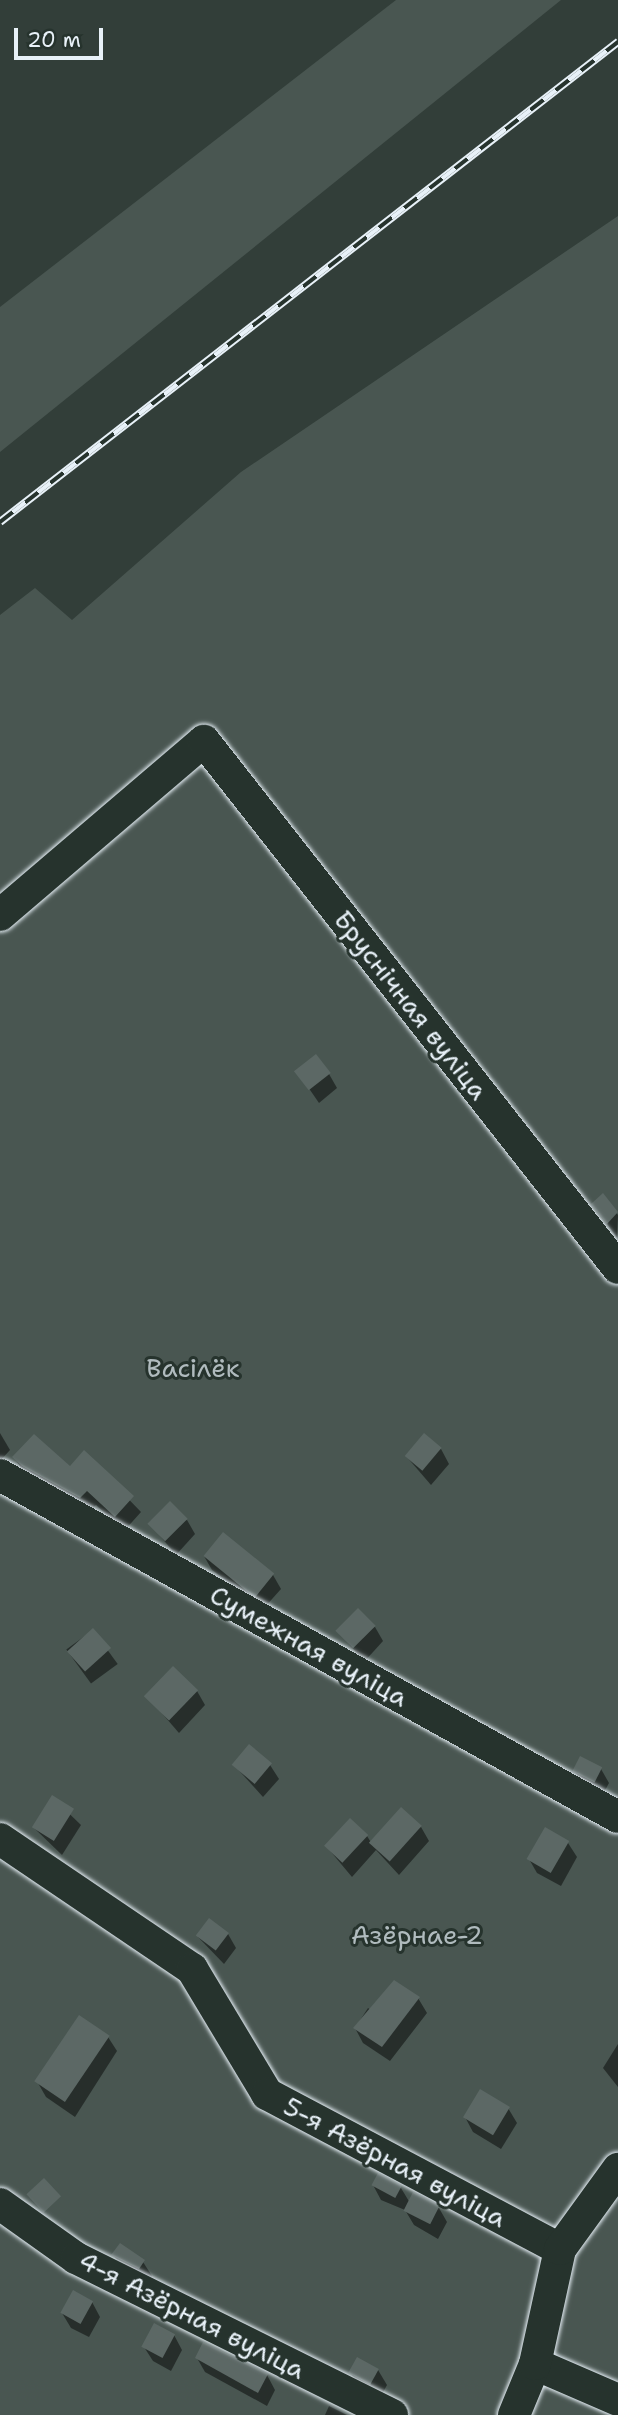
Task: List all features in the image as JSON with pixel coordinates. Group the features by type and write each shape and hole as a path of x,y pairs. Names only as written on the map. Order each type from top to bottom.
{"street":[{"name":"Бруснічная вуліца","path":"0,915 204,741 618,1268"},
{"name":"Сумежная вуліца","path":"0,1475 618,1817"},
{"name":"5-я Азёрная вуліца","path":"0,1839 192,1969 267,2094 560,2249"},
{"path":"514,2415 535,2364 560,2249 584,2208 617,2173"},
{"name":"4-я Азёрная вуліца","path":"0,2204 76,2258 392,2415"},
{"path":"535,2364 618,2400"}],"green space":[{"path":"396,0 561,0 0,452 0,307"},
{"path":"618,216 618,2415 0,2415 0,615 35,588 72,620 241,472"}],"building":[{"path":"316,1054 331,1073 309,1090 294,1071"},
{"path":"603,1193 618,1212 607,1224 591,1204"},
{"path":"424,1433 442,1448 422,1471 405,1456"},
{"path":"34,1434 70,1466 84,1450 134,1496 115,1517 87,1491 80,1498 22,1466 12,1457"},
{"path":"170,1501 188,1519 165,1541 147,1524"},
{"path":"223,1532 274,1574 255,1598 203,1556"},
{"path":"358,1608 376,1626 353,1648 335,1631"},
{"path":"93,1628 111,1648 85,1671 67,1651"},
{"path":"173,1666 198,1690 169,1721 144,1696"},
{"path":"249,1744 272,1763 255,1784 232,1765"},
{"path":"580,1756 602,1767 595,1782 572,1771"},
{"path":"52,1795 74,1809 54,1841 32,1827"},
{"path":"401,1807 422,1826 390,1861 369,1843"},
{"path":"350,1818 368,1835 342,1863 324,1846"},
{"path":"545,1827 569,1841 551,1873 526,1859"},
{"path":"209,1918 229,1933 216,1951 196,1936"},
{"path":"394,1980 420,1997 382,2047 353,2028"},
{"path":"79,2015 110,2036 65,2102 34,2081"},
{"path":"480,2089 510,2107 493,2135 463,2117"},
{"path":"378,2173 402,2186 395,2198 371,2185"},
{"path":"44,2178 61,2196 43,2213 26,2194"},
{"path":"413,2192 440,2206 430,2224 403,2211"},
{"path":"120,2243 145,2260 139,2269 111,2255"},
{"path":"73,2290 93,2301 81,2324 60,2313"},
{"path":"154,2323 175,2334 163,2358 141,2347"},
{"path":"203,2342 268,2374 258,2393 195,2358"},
{"path":"357,2357 379,2369 370,2385 348,2373"}],"railway":[{"path":"0,522 618,42"}],"park label":[{"name":"Васілёк","path":"193,1368"},
{"name":"Азёрнае-2","path":"417,1935"}]}
